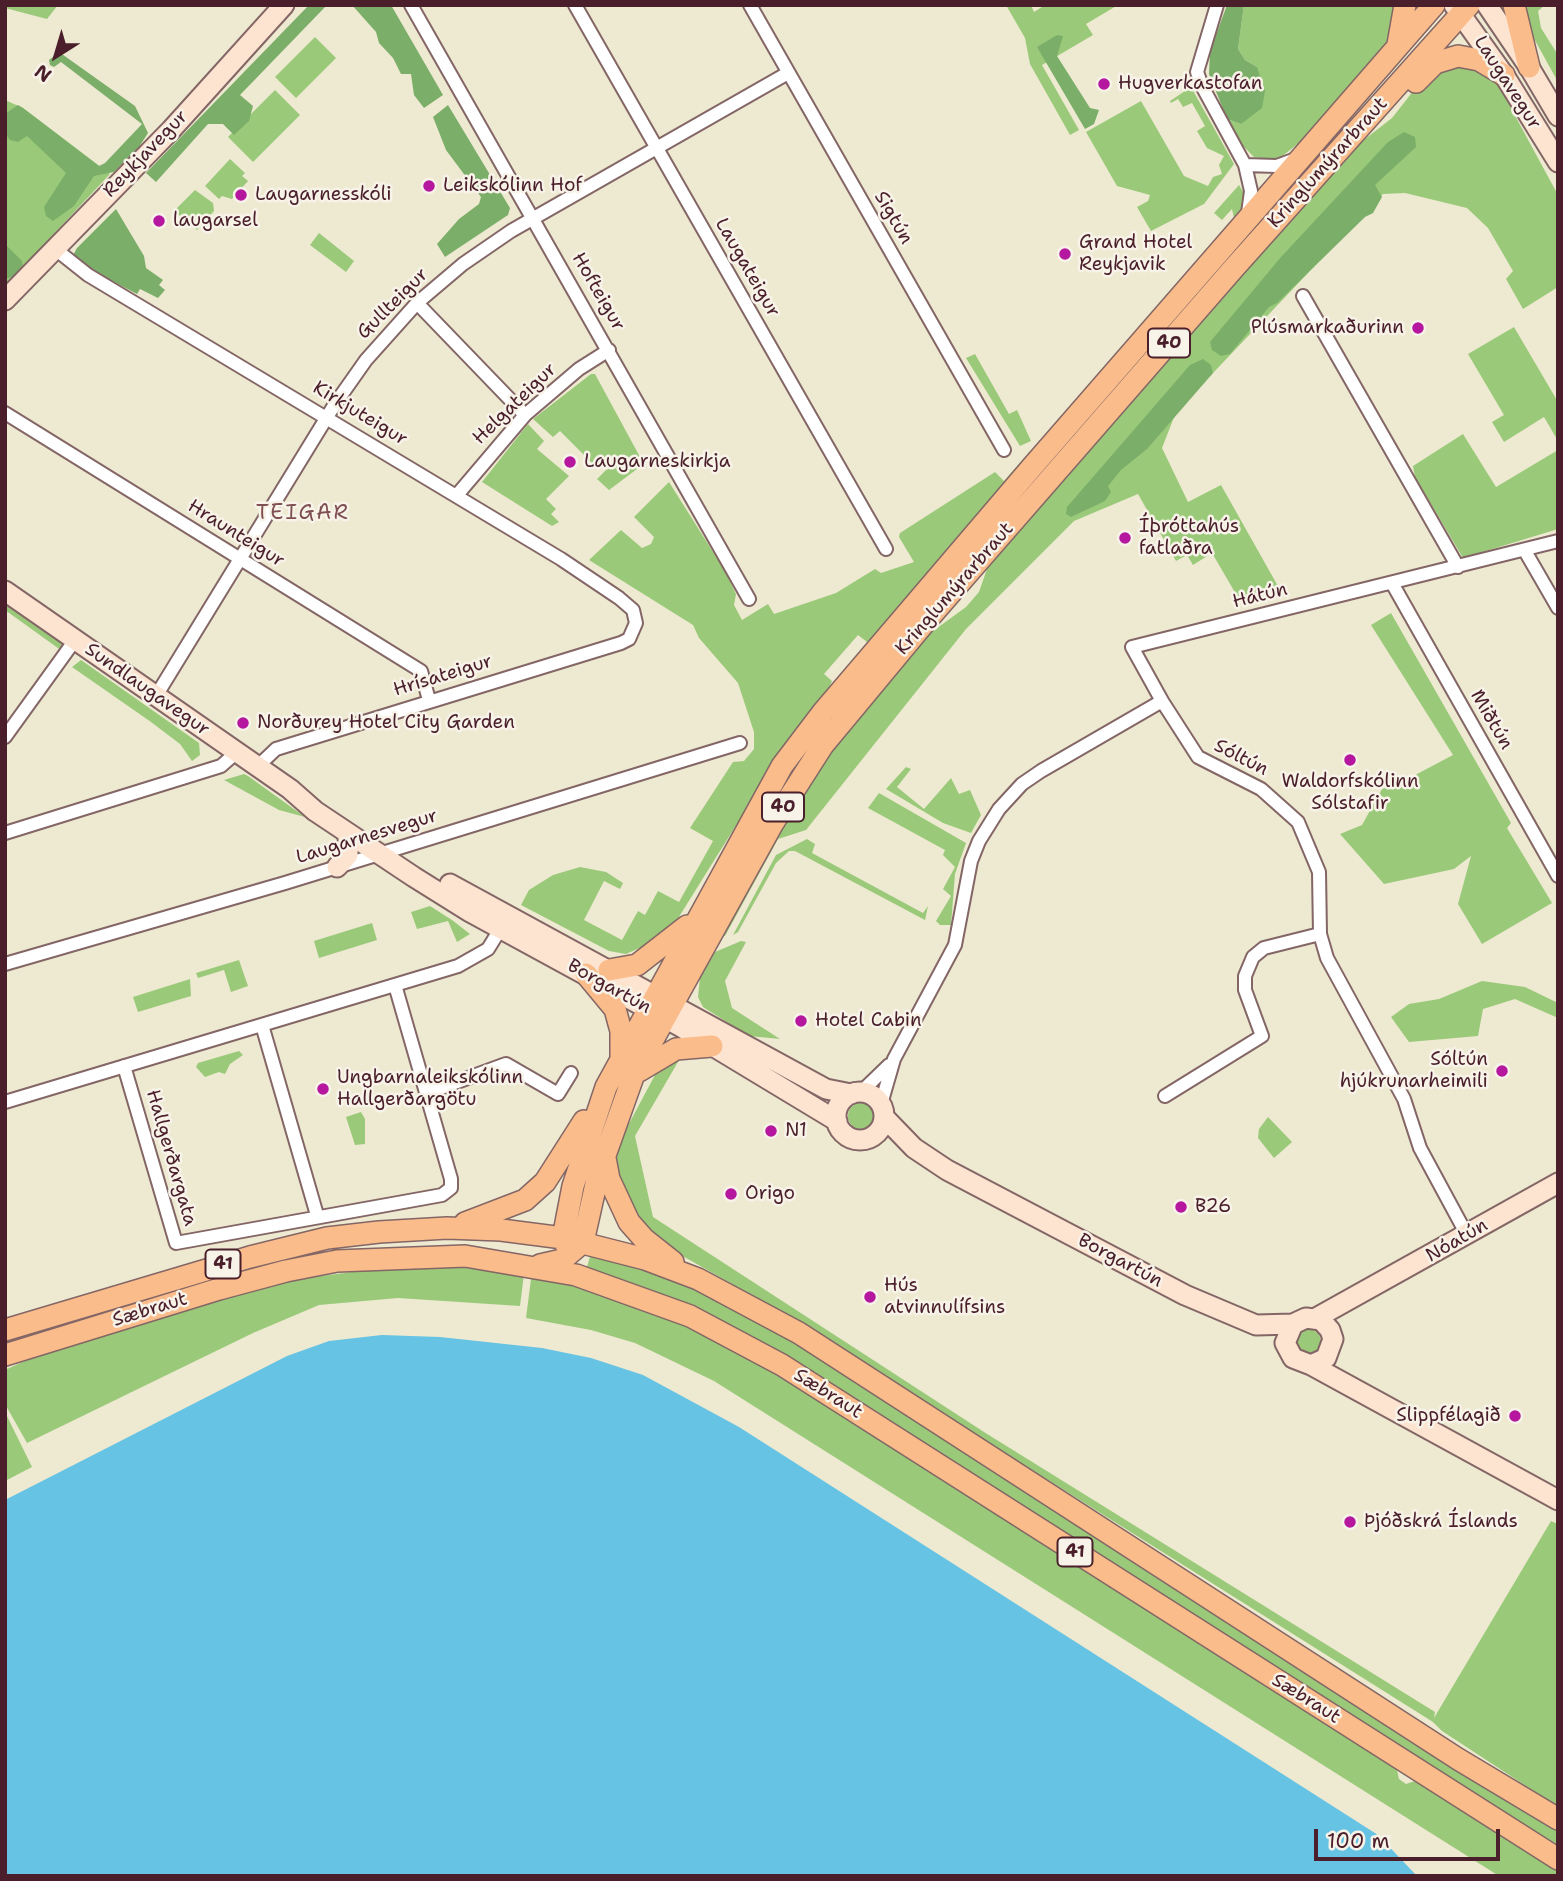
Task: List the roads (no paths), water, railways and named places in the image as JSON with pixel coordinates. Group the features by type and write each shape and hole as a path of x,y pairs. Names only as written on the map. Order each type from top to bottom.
{"main road":[{"path":"1397,47 1405,5"},
{"name":"Kringlumýrarbraut","path":"662,1005 701,913 753,814 782,766 823,712 1434,5"},
{"path":"1514,5 1529,67"},
{"name":"Kringlumýrarbraut","path":"572,1245 604,1156 628,1066 662,1005 823,746 1206,300 1361,127 1461,8"},
{"path":"1361,127 1395,104 1442,59 1470,57 1504,75"},
{"path":"662,1005 746,852 753,814"},
{"path":"609,970 637,965 678,935 701,913"},
{"path":"586,974 615,1009 628,1066 676,1049 712,1046"},
{"name":"Kringlumýrarbraut","path":"572,1245 573,1186 606,1087 628,1066"},
{"path":"447,1228 507,1209 525,1200 545,1182 606,1087"},
{"path":"604,1156 609,1179 629,1222 654,1248 698,1279"},
{"name":"Sæbraut","path":"5,1330 226,1264 327,1238 447,1228 572,1245 645,1259 698,1279 799,1333 1458,1759 1558,1819"},
{"path":"534,1266 554,1263 572,1245 581,1273 590,1280"},
{"name":"Sæbraut","path":"5,1355 233,1286 337,1261 465,1256 534,1266 590,1280 690,1316 782,1365 1558,1859"}],"street":[{"name":"Reykjavegur","path":"5,300 171,130 285,5"},
{"name":"Hofteigur","path":"411,5 749,599"},
{"name":"Laugateigur","path":"575,5 886,549"},
{"name":"Sigtún","path":"750,5 1004,450"},
{"name":"Kringlumýrarbraut","path":"1217,5 1198,72 1202,86 1245,165 1251,200 1243,225"},
{"name":"Laugavegur","path":"1487,5 1558,116"},
{"name":"Laugavegur","path":"1461,8 1558,162"},
{"name":"Gullteigur","path":"156,696 327,417 366,360 418,303 471,258 534,218 788,73"},
{"path":"1245,165 1277,166 1306,151"},
{"name":"Kirkjuteigur","path":"54,248 77,268 457,495 620,598 633,610 636,623"},
{"path":"1303,296 1458,567"},
{"path":"418,303 525,415"},
{"name":"Helgateigur","path":"457,495 525,415 579,369 609,350"},
{"name":"Hraunteigur","path":"5,413 421,671 429,700"},
{"name":"Hátún","path":"1162,701 1132,647 1558,541"},
{"path":"1525,551 1558,608"},
{"name":"Miðtún","path":"1392,583 1558,876"},
{"name":"Sundlaugavegur","path":"5,592 290,789 387,851"},
{"name":"Hrísateigur","path":"257,766 276,749 621,643 629,639 636,623"},
{"path":"5,737 75,640"},
{"path":"837,1121 839,1105 874,1082 894,1059 955,945 971,861 979,841 999,809 1022,784 1041,771 1162,701"},
{"name":"Sóltún","path":"1162,701 1198,757 1261,789 1298,822 1319,872 1320,934 1327,958 1404,1099 1423,1155 1467,1235"},
{"name":"Laugarnesvegur","path":"5,964 337,867 740,743"},
{"path":"5,832 220,766 237,752"},
{"name":"Sundlaugavegur","path":"290,789 308,806 348,833 387,851"},
{"path":"337,867 348,855 348,833"},
{"name":"Borgartún","path":"387,851 414,877 609,970 662,1005 712,1046 837,1121 848,1137 861,1140 871,1138 914,1148 973,1184 1182,1294 1256,1325 1286,1349 1296,1361 1311,1365 1357,1389 1558,1500"},
{"path":"5,1102 477,958 488,949 505,922"},
{"name":"Borgartún","path":"505,922 586,974 662,1005 826,1089 872,1096 914,1148"},
{"path":"1165,1096 1262,1036 1245,990 1245,976 1253,957 1264,948 1320,934"},
{"name":"Hallgerðargata","path":"124,1066 176,1244 317,1215 442,1195 448,1191 451,1179 395,985"},
{"path":"262,1025 317,1215"},
{"path":"871,1138 880,1129 894,1059"},
{"path":"427,1093 506,1064 558,1094 570,1073"},
{"name":"Nóatún","path":"1316,1318 1558,1183"},
{"name":"Nóatún","path":"1332,1342 1356,1298"},
{"name":"Borgartún","path":"1256,1325 1293,1324 1301,1319 1316,1318 1328,1326 1332,1342 1357,1389"},
{"path":"1286,1349 1287,1333 1293,1324"},
{"path":"1311,1365 1326,1359 1332,1342"}],"water":[{"path":"382,1335 440,1337 542,1348 591,1358 643,1375 739,1427 1378,1835 1417,1876 5,1876 5,1500 287,1356 329,1341"}],"place":[{"name":"Hugverkastofan","path":"1104,84"},
{"name":"Leikskólinn Hof","path":"429,186"},
{"name":"Laugarnesskóli","path":"241,195"},
{"name":"laugarsel","path":"159,221"},
{"name":"Grand Hotel Reykjavik","path":"1065,254"},
{"name":"Plúsmarkaðurinn","path":"1418,328"},
{"name":"Laugarneskirkja","path":"570,462"},
{"name":"Íþróttahús fatlaðra","path":"1125,538"},
{"name":"Norðurey Hotel City Garden","path":"243,723"},
{"name":"Waldorfskólinn Sólstafir","path":"1350,760"},
{"name":"Hotel Cabin","path":"801,1021"},
{"name":"Sóltún hjúkrunarheimili","path":"1502,1071"},
{"name":"Ungbarnaleikskólinn Hallgerðargötu","path":"323,1089"},
{"name":"N1","path":"771,1131"},
{"name":"Origo","path":"731,1194"},
{"name":"B26","path":"1181,1207"},
{"name":"Hús atvinnulífsins","path":"870,1297"},
{"name":"Slippfélagið","path":"1515,1416"},
{"name":"Þjóðskrá Íslands","path":"1350,1522"}],"district":[{"name":"TEIGAR","path":"303,514"}]}
